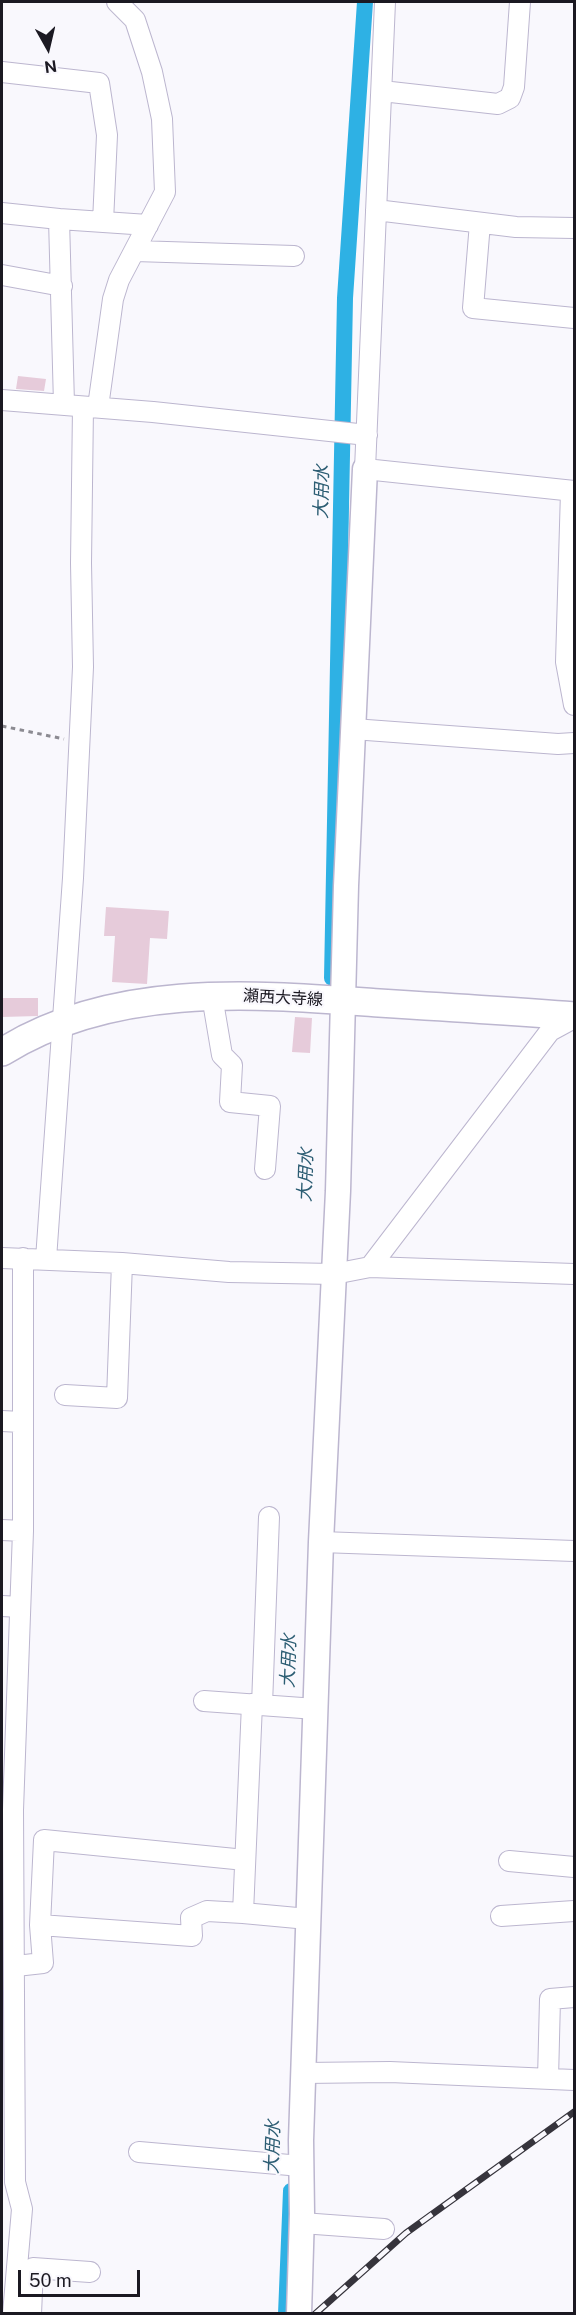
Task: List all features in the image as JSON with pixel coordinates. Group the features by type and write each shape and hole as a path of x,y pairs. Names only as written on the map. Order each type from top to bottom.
{"main road":[{"name":"瀬西大寺線","path":"2,1052 63,1023 113,1008 168,999 212,996 344,1000 574,1017"}],"street":[{"path":"82,406 113,299 165,192 162,119 152,72 135,20 117,2"},
{"path":"299,2313 302,2223 295,2165 303,2073 303,1919 311,1708 321,1542 322,1274 344,1000 365,469 358,434 376,210 385,2"},
{"path":"382,91 498,104 510,98 514,87 520,2"},
{"path":"2,72 99,83 107,135 103,222"},
{"path":"376,210 516,227 574,228"},
{"path":"2,213 148,225"},
{"path":"46,1259 63,1023 83,667 82,406 62,286 59,219"},
{"path":"480,223 473,308 574,318"},
{"path":"135,251 294,256"},
{"path":"2,275 62,286"},
{"path":"2,400 358,434"},
{"path":"365,469 573,490 566,662 574,705"},
{"path":"353,729 558,744 574,743"},
{"path":"212,996 222,1055 232,1065 231,1102 270,1106 265,1169"},
{"path":"370,1267 550,1031 574,1017"},
{"path":"2,1258 122,1263 214,1272 322,1274 370,1267 574,1274"},
{"path":"13,2313 22,2209 15,2182 8,2062 16,1966 8,1896 9,1703 11,1606 22,1531 11,1422 23,1258"},
{"path":"65,1395 117,1398 122,1263"},
{"path":"243,1913 269,1517"},
{"path":"2,1530 22,1531"},
{"path":"321,1542 574,1551"},
{"path":"204,1701 311,1708"},
{"path":"16,1966 43,1963 40,1925 44,1840 245,1860"},
{"path":"508,1861 574,1867"},
{"path":"40,1925 192,1936 191,1918 207,1911 303,1919"},
{"path":"501,1916 574,1911"},
{"path":"548,2079 550,1999 574,1997"},
{"path":"303,2073 390,2072 574,2080"},
{"path":"139,2152 295,2165"},
{"path":"302,2223 384,2229"},
{"path":"32,2313 33,2268 90,2272"}],"path":[{"path":"2,726 19,728 48,738 80,741"}],"building":[{"path":"18,376 46,379 44,391 16,389"},
{"path":"106,907 169,911 167,939 150,938 147,984 112,982 115,936 104,936"},
{"path":"2,998 38,998 38,1016 2,1017"},
{"path":"295,1017 312,1018 310,1053 292,1052"}],"waterway":[{"name":"大用水","path":"332,978 345,298 365,2"},
{"name":"大用水","path":"286,2314 291,2191"}],"railway":[{"path":"315,2314 406,2233 574,2112"}]}
